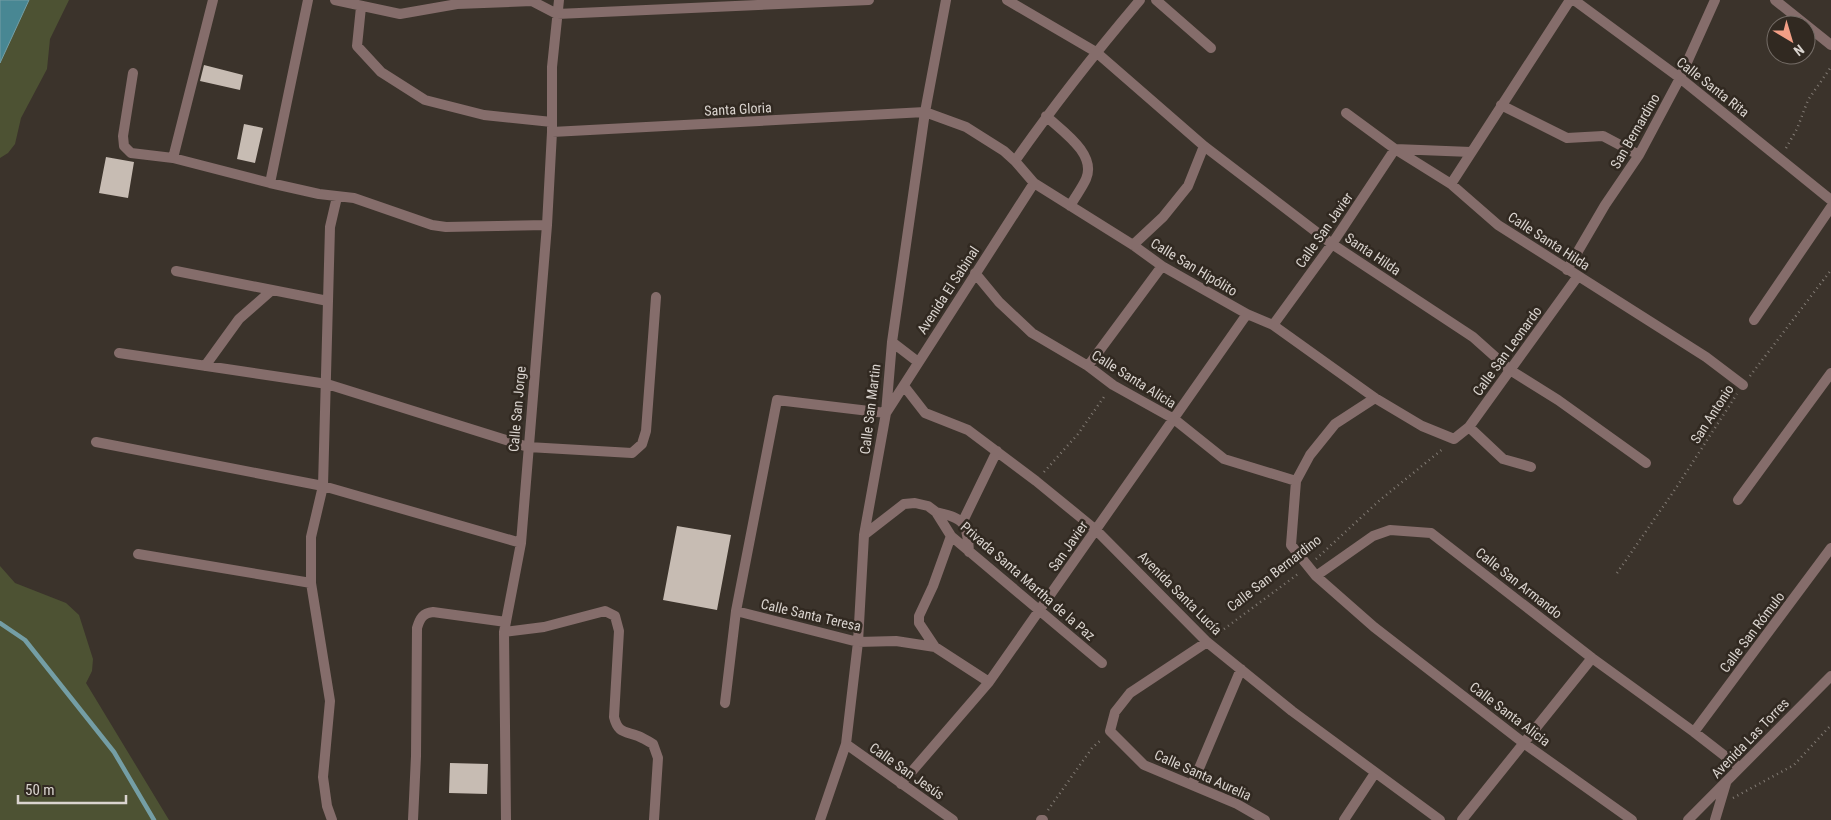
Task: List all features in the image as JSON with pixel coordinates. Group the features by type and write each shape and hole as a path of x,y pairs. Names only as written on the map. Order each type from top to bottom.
{"street":[{"path":"173,158 213,0"},
{"path":"270,183 308,0"},
{"path":"335,0 400,14 457,4 532,1 558,14 869,0"},
{"name":"Calle San Jorge","path":"506,820 505,627 521,543 547,226 552,127 552,67 559,0"},
{"name":"Calle San Martin","path":"820,820 846,744 858,642 864,535 886,413 892,342 925,112 946,0"},
{"name":"Santa Hilda","path":"1007,0 1096,52 1204,146 1332,244 1473,337 1510,370 1558,400 1646,463"},
{"path":"1015,161 1046,116 1140,0"},
{"path":"1156,0 1212,48"},
{"path":"1451,184 1501,105 1572,0"},
{"name":"Calle Santa Rita","path":"1572,0 1584,4 1680,78 1831,200"},
{"name":"San Bernardino","path":"1567,270 1639,155 1680,78 1715,0"},
{"path":"1774,0 1831,45"},
{"name":"Santa Gloria","path":"361,7 358,46 381,72 425,100 484,115 552,127 925,112"},
{"path":"133,73 123,136 124,146 131,153 173,158 270,183 337,197 354,198 432,225 446,227 547,226"},
{"path":"1501,105 1568,138 1603,136 1639,155"},
{"name":"Calle San Hipólito","path":"925,112 966,128 1004,151 1034,184 1133,245 1162,266 1272,326 1375,398 1422,426 1454,439"},
{"name":"Calle Santa Hilda","path":"1346,113 1396,150 1451,184 1498,225 1706,357 1743,385"},
{"path":"1046,116 1084,151 1088,161 1087,178 1070,206"},
{"path":"1133,245 1163,218 1188,186 1204,146"},
{"path":"1396,150 1471,152"},
{"name":"Calle San Javier","path":"1272,326 1332,244 1396,150"},
{"name":"Avenida El Sabinal","path":"886,413 1034,184"},
{"path":"332,820 326,806 323,777 330,701 311,583 311,537 323,486 330,227 337,197"},
{"path":"1754,320 1831,208"},
{"path":"1088,366 1162,266"},
{"path":"176,271 328,302"},
{"name":"Calle Santa Alicia","path":"975,274 999,302 1032,333 1088,366 1113,385 1174,419 1224,459 1296,481 1291,545 1316,576 1374,627 1525,744 1632,820"},
{"name":"Calle San Leonardo","path":"1454,439 1469,427 1578,276"},
{"path":"205,366 239,319 272,290"},
{"path":"119,353 326,384 528,447 632,452 642,444 646,431 656,297"},
{"name":"San Javier","path":"901,784 988,682 1247,314"},
{"path":"892,342 918,362"},
{"path":"1738,500 1831,373"},
{"name":"Avenida Santa Lucía","path":"904,386 925,413 961,426 1036,480 1096,530 1207,642 1292,711 1440,820"},
{"path":"1296,481 1310,455 1335,424 1375,398"},
{"path":"725,703 736,611 777,400 886,413"},
{"path":"1469,427 1503,459 1530,467"},
{"path":"96,442 323,486 521,543"},
{"path":"963,521 997,451"},
{"path":"864,535 904,504 915,503 928,506 936,512 953,516 963,521 968,533 969,552"},
{"name":"Privada Santa Martha de la Paz","path":"936,512 951,536 1102,663"},
{"name":"Calle San Armando","path":"1316,576 1373,536 1390,530 1431,533 1592,658 1739,767"},
{"path":"935,647 919,623 919,616 933,586 951,536"},
{"name":"Calle San Rómulo","path":"1694,732 1831,548"},
{"path":"138,554 311,583"},
{"path":"413,820 416,756 417,628 419,618 426,613 434,612 505,627 544,627 605,610 615,616 619,632 614,717 616,726 623,732 638,736 653,744 658,758 654,820"},
{"name":"Calle Santa Teresa","path":"736,611 858,642 896,642 935,647 988,682"},
{"path":"1110,731 1115,712 1130,693 1207,642"},
{"path":"1462,820 1525,744 1592,658"},
{"path":"1192,785 1241,669"},
{"name":"Avenida Las Torres","path":"1688,820 1831,676"},
{"name":"Calle Santa Aurelia","path":"1110,731 1144,764 1237,804 1265,820"},
{"name":"Calle San Jesús","path":"846,744 953,820"},
{"path":"1344,820 1375,773"},
{"path":"1715,820 1726,783"}],"path":[{"path":"1781,158 1797,129 1808,100 1831,67"},
{"name":"San Antonio","path":"1616,574 1676,488 1743,385 1831,270"},
{"path":"1036,480 1078,434 1113,385"},
{"name":"Calle San Bernardino","path":"1207,642 1308,566 1380,500 1454,439"},
{"path":"1720,805 1794,765 1831,725"},
{"path":"1042,820 1092,748 1110,731"}],"green space":[{"path":"0,0 69,0 50,39 47,69 21,118 15,144 8,153 0,158"},
{"path":"0,566 15,583 66,603 79,615 93,659 92,671 86,683 169,820 0,820"}],"water":[{"path":"0,0 29,0 0,63"}],"building":[{"path":"204,65 243,75 240,90 200,81"},
{"path":"244,124 263,128 255,163 237,159"},
{"path":"106,157 134,162 128,198 99,193"},
{"path":"677,526 731,535 717,610 663,600"},
{"path":"450,763 488,764 487,794 449,793"}],"waterway":[{"path":"0,623 25,640 114,752 154,820"}]}
